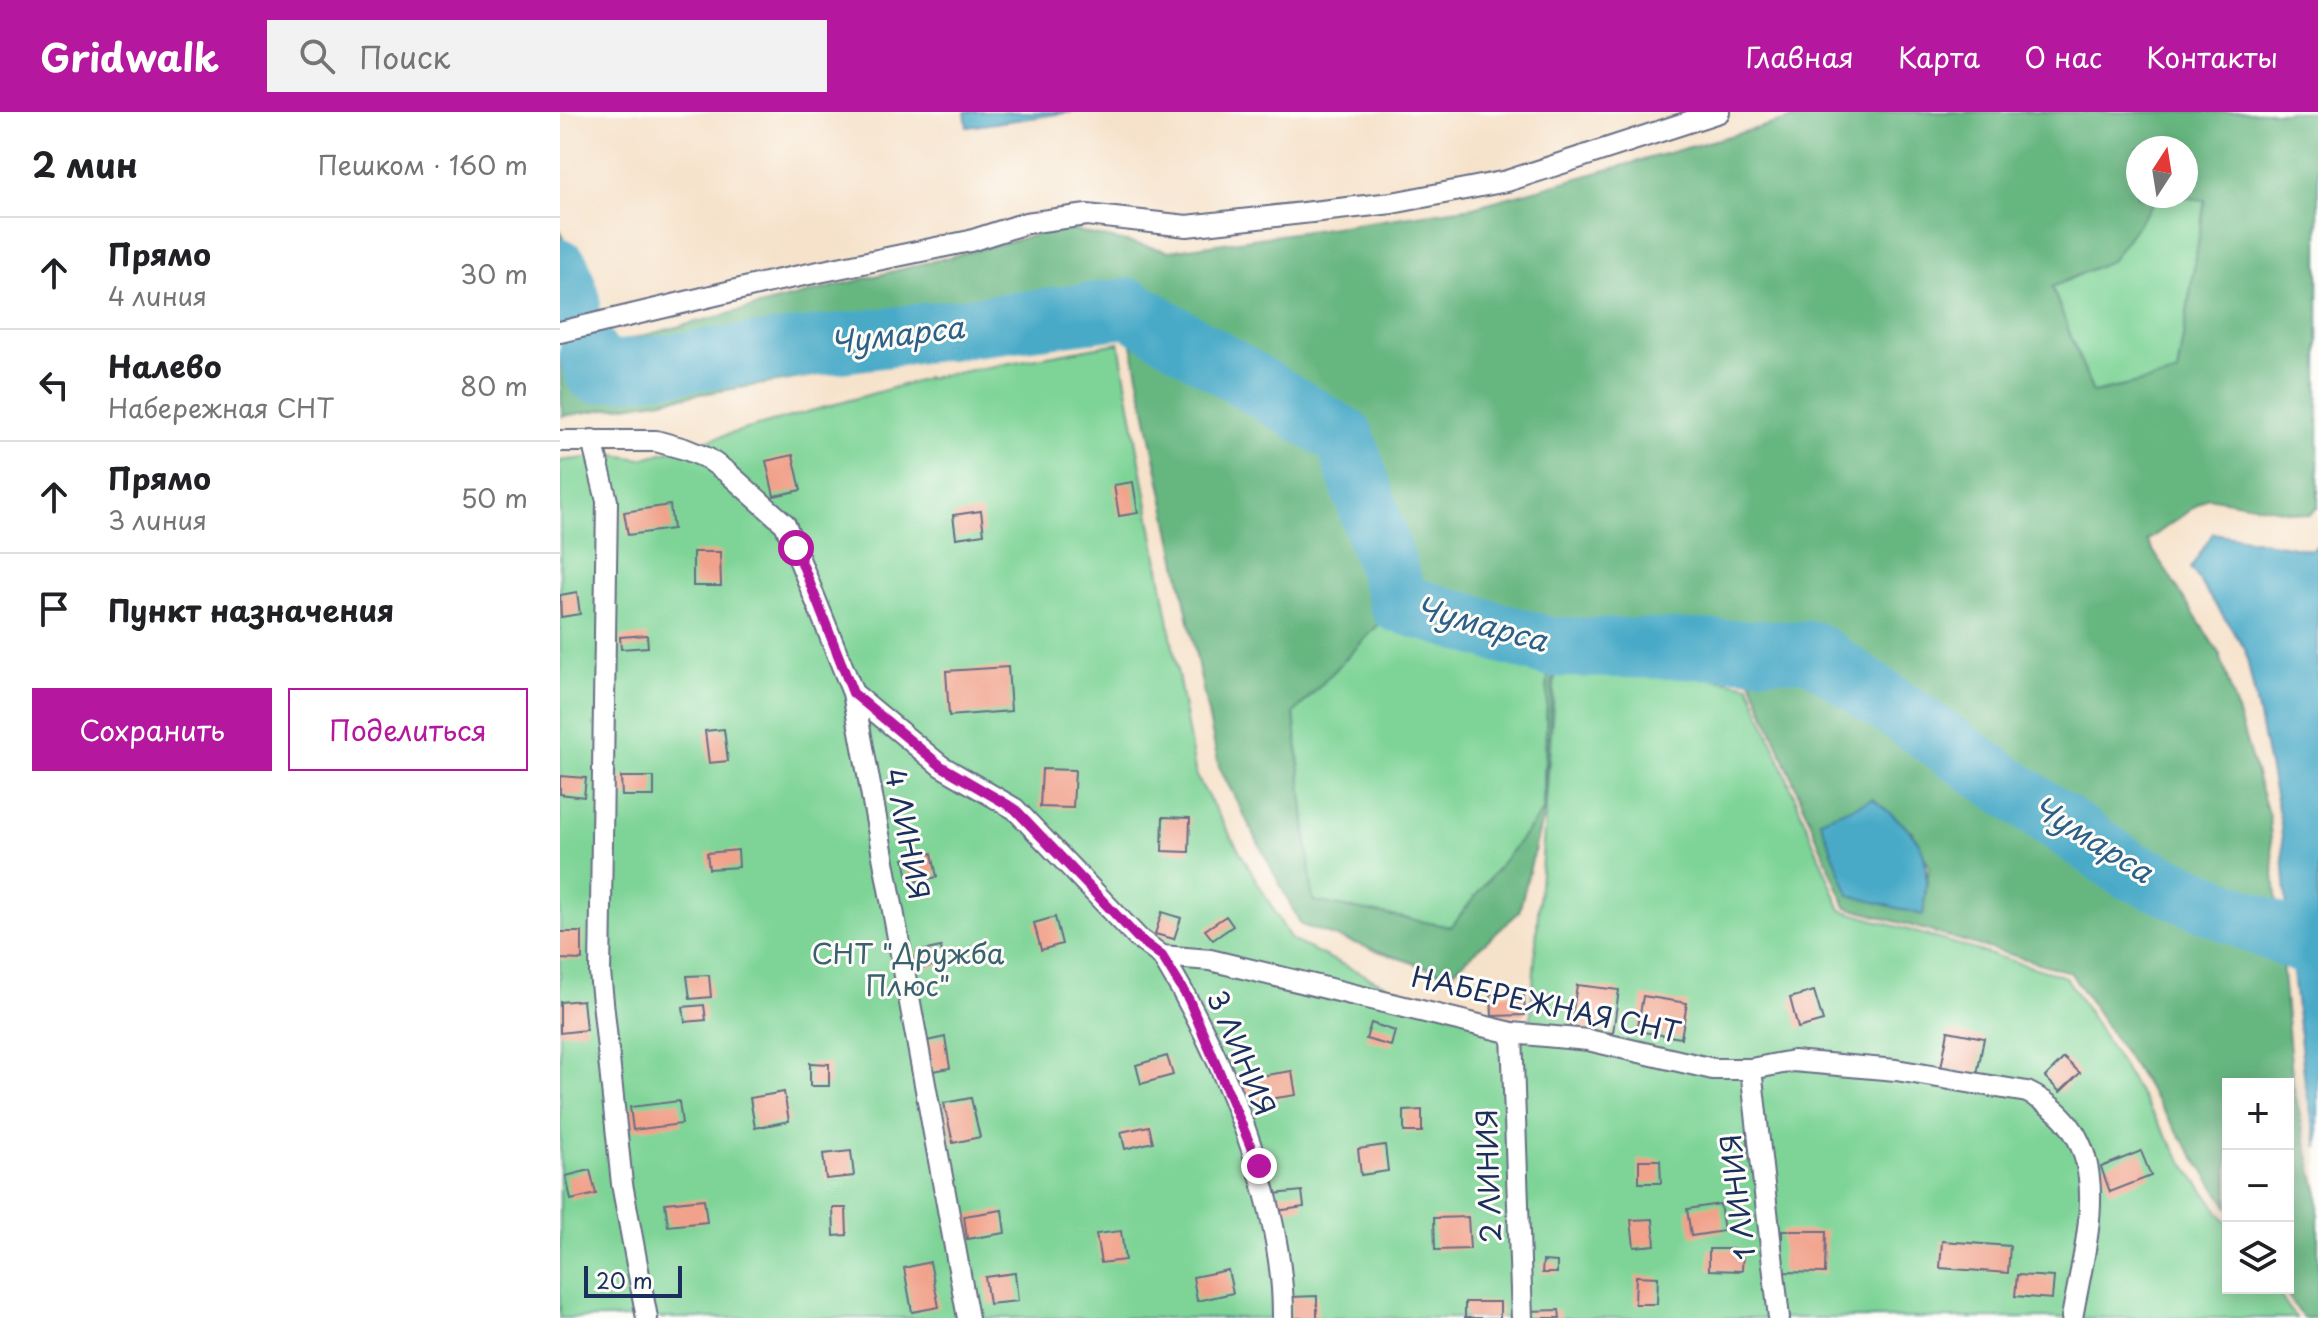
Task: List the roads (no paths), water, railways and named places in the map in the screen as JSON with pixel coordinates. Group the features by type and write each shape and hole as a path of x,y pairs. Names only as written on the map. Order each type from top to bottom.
{"lane":[{"path":"560,332 770,282 970,241 1026,223 1087,215 1187,226 1392,203 1507,181 1719,112"},
{"path":"592,440 607,501 600,973 622,1184 647,1318"},
{"name":"4 ЛИНИЯ","path":"560,441 656,441 685,449 707,458 758,496 785,524 853,693 968,1318"},
{"path":"853,693 941,766 1015,809 1138,938 1162,956"},
{"name":"НАБЕРЕЖНАЯ СНТ","path":"1162,956 1224,963 1512,1033 1588,1040 1713,1069 1751,1069 1793,1061 1896,1070 2027,1092 2046,1101 2079,1137 2089,1171 2091,1204 2072,1318"},
{"name":"3 ЛИНИЯ","path":"1162,956 1189,1000 1259,1166 1281,1276 1283,1318"},
{"name":"2 ЛИНИЯ","path":"1512,1033 1522,1318"},
{"name":"1 ЛИНИЯ","path":"1751,1069 1779,1318"}],"water":[{"path":"965,112 1072,112 967,127"},
{"path":"2213,533 2312,550 2318,545 2318,1148 2305,1083 2288,926 2281,824 2245,649 2191,568"},
{"path":"1873,799 1905,826 1921,848 1926,874 1923,915 1849,895 1820,820"}],"waterway":[{"name":"Чумарса","path":"560,269 571,301"},
{"name":"Чумарса","path":"589,353 595,373 1129,308 1345,438 1399,603 1549,647 1812,651 2128,869 2318,951"}],"park label":[{"name":"СНТ \"Дружба Плюс\"","path":"908,970"}]}
